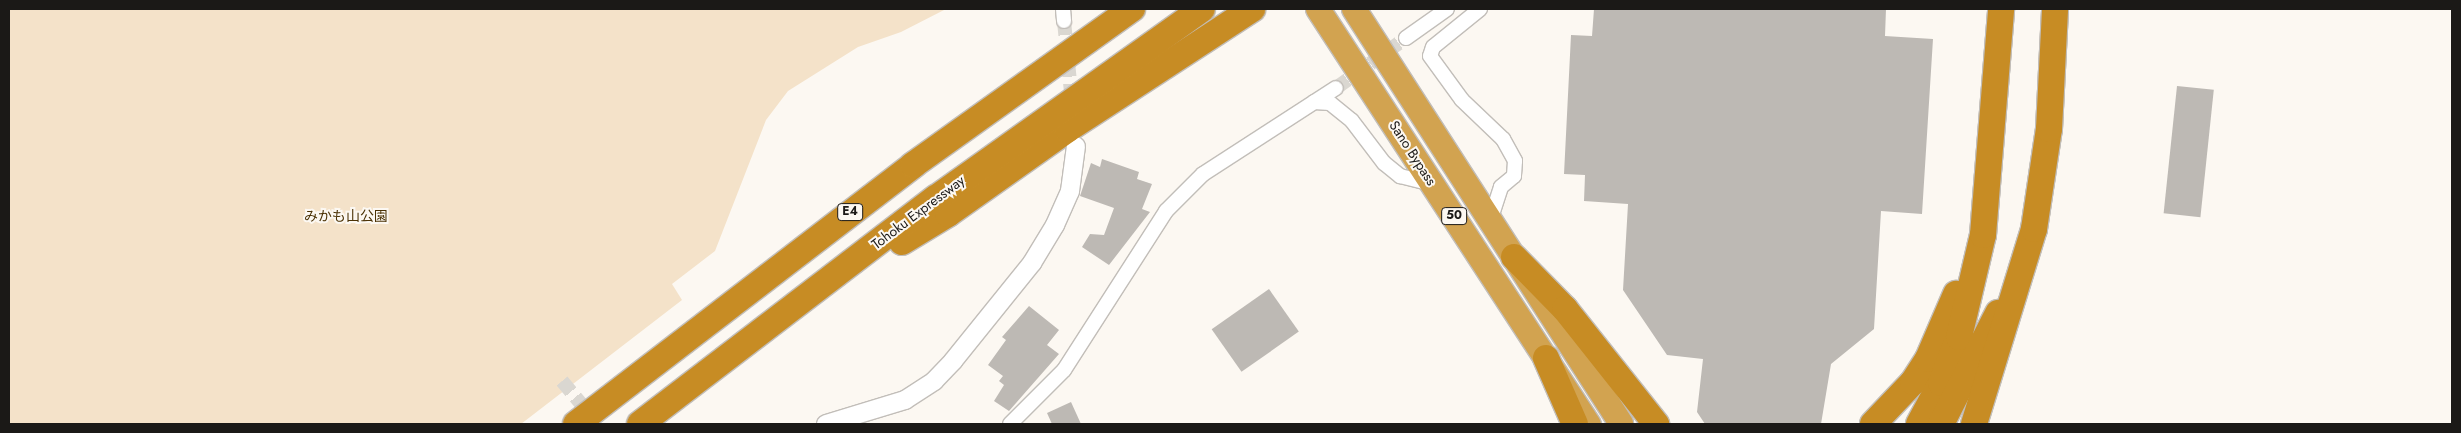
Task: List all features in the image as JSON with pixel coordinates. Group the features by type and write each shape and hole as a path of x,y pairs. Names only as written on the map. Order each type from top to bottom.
{"highway":[{"name":"E4","path":"576,424 913,165 1132,9"},
{"name":"Tohoku Expressway","path":"640,424 789,308 936,198 1202,9"},
{"path":"789,308 948,214 1068,129 1252,9"},
{"name":"Sano Bypass","path":"1318,9 1589,424"},
{"name":"Sano Bypass","path":"1354,9 1621,424"},
{"path":"1919,424 1941,383 1959,338 1982,235 2001,9"},
{"path":"1974,424 2034,229 2049,129 2055,9"},
{"path":"1873,424 1913,382 1928,359 1982,235"},
{"path":"1514,257 1565,309 1656,424"},
{"path":"1941,424 2020,275"},
{"path":"1546,358 1575,424"}],"street":[{"path":"1406,38 1447,9"},
{"path":"1480,9 1433,47 1430,56 1462,100 1503,139 1515,161 1514,176 1501,187 1490,220"},
{"path":"1010,424 1064,370 1166,211 1203,174 1336,88"},
{"path":"1314,102 1330,104 1352,121 1384,163 1400,176 1434,184"},
{"path":"826,424 905,400 934,381 953,361 1032,263 1055,225 1070,191 1076,146"}],"green space":[{"name":"みかも山公園","path":"9,9 946,9 901,32 858,47 788,91 766,120 715,251 672,284 682,300 521,424 9,424"}],"building":[{"path":"1594,9 1886,9 1885,36 1933,39 1922,214 1881,211 1874,329 1831,364 1821,424 1705,424 1697,412 1703,359 1667,355 1623,290 1628,204 1584,201 1585,175 1564,174 1571,35 1592,36"},
{"path":"2177,86 2214,90 2200,217 2164,213"},
{"path":"1102,159 1139,172 1137,179 1152,184 1142,209 1150,212 1109,265 1082,247 1090,234 1104,235 1114,208 1080,196 1091,163 1100,167"},
{"path":"1269,289 1299,332 1241,372 1212,329"},
{"path":"1029,306 1059,330 1047,345 1059,354 1009,411 994,401 1004,385 999,381 1003,376 988,365 1006,340 1002,337"},
{"path":"1071,402 1081,424 1052,424 1047,413"}],"tunnel":[{"path":"1064,21 1072,103"},
{"path":"1336,88 1406,38"},
{"path":"562,381 598,424"}]}
